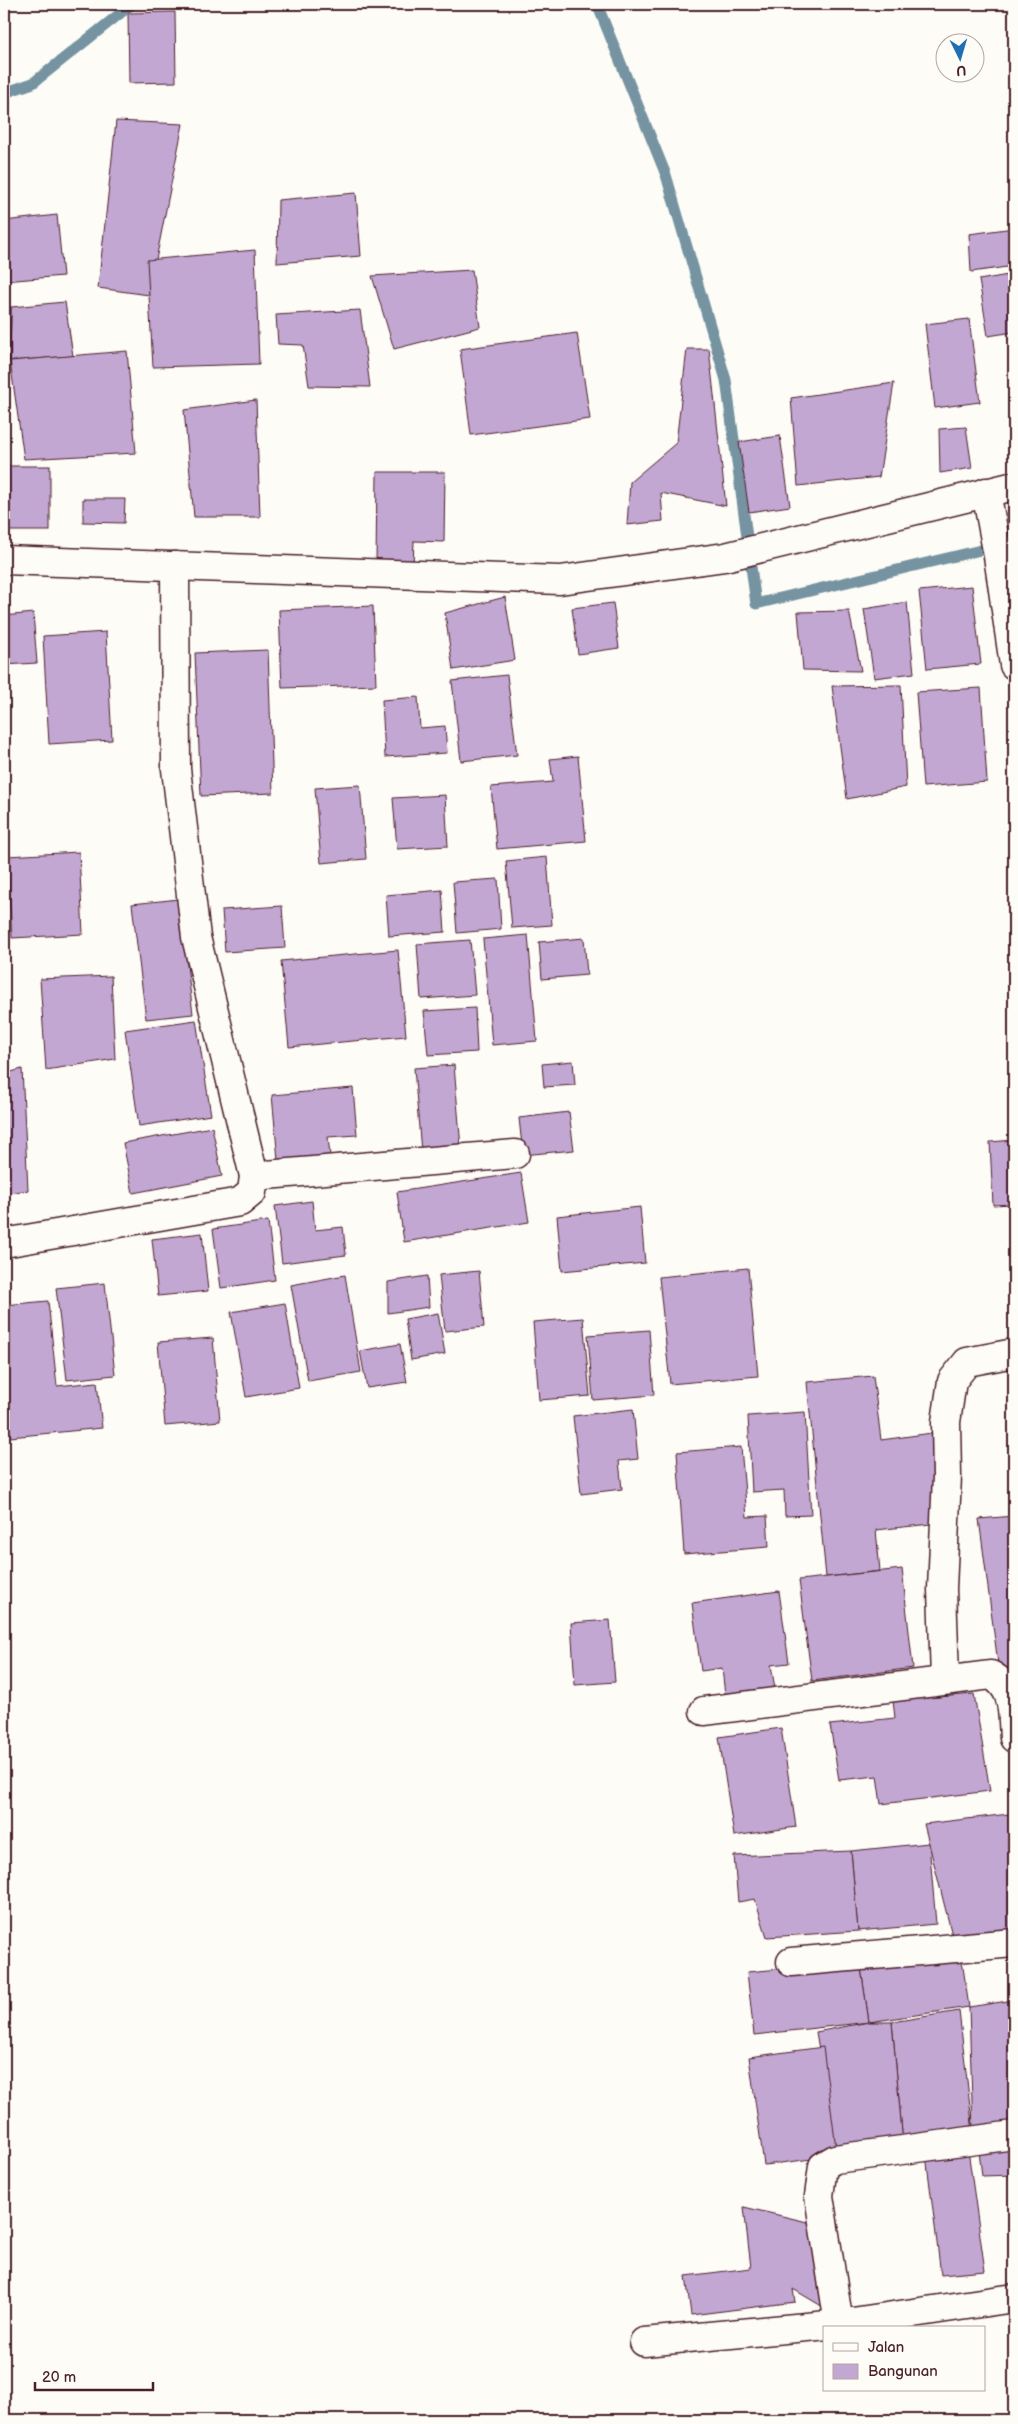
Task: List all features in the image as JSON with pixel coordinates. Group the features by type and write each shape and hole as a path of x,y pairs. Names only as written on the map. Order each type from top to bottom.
{"street":[{"path":"4,560 560,580 725,557 1014,486"},
{"path":"986,492 998,556 1014,665"},
{"path":"4,1244 240,1202 252,1192 254,1176 196,936 176,769 175,566"},
{"path":"254,1176 515,1154"},
{"path":"945,1680 942,1589 947,1476 946,1422 952,1381 967,1362 1014,1352"},
{"path":"704,1711 990,1675 999,1679 1006,1686 1010,1697 1014,1738"},
{"path":"791,1962 1014,1943"},
{"path":"839,2324 819,2196 823,2166 834,2159 1014,2134"},
{"path":"644,2342 839,2324 1014,2298"}],"building":[{"path":"175,12 176,82 129,83 128,13"},
{"path":"116,121 183,124 149,295 98,288"},
{"path":"356,193 361,256 277,263 278,200"},
{"path":"57,215 63,276 4,281 4,221"},
{"path":"1014,228 1014,266 971,272 969,234"},
{"path":"255,250 259,364 153,367 147,260"},
{"path":"472,270 480,327 394,349 372,276"},
{"path":"1014,274 1014,332 988,336 979,280"},
{"path":"65,302 73,356 10,361 11,307"},
{"path":"4,307 11,307 10,361 4,362"},
{"path":"360,310 370,387 309,386 303,345 278,344 276,315"},
{"path":"969,319 980,402 935,408 925,324"},
{"path":"577,333 590,419 471,435 460,349"},
{"path":"687,349 709,349 726,506 661,493 663,521 627,525 630,482 676,443"},
{"path":"127,351 136,453 24,459 10,361"},
{"path":"894,383 879,477 798,486 791,398"},
{"path":"256,400 260,517 194,517 184,410"},
{"path":"966,427 972,468 940,473 939,429"},
{"path":"780,436 790,506 749,512 739,442"},
{"path":"4,466 50,466 50,531 4,531"},
{"path":"377,472 445,472 444,542 414,541 413,566 376,566"},
{"path":"83,499 125,499 124,523 83,522"},
{"path":"972,586 981,664 927,669 919,591"},
{"path":"505,597 515,660 453,670 445,613"},
{"path":"907,602 914,673 874,678 864,609"},
{"path":"613,603 619,648 578,654 572,608"},
{"path":"373,606 376,685 282,688 279,610"},
{"path":"849,611 861,671 803,670 798,612"},
{"path":"33,613 37,663 4,665 4,616"},
{"path":"106,632 112,740 49,744 43,636"},
{"path":"268,650 273,793 201,796 195,653"},
{"path":"507,675 517,755 461,761 452,681"},
{"path":"901,685 906,787 847,799 832,686"},
{"path":"981,688 987,782 923,787 916,692"},
{"path":"418,697 420,728 445,726 447,753 385,757 382,700"},
{"path":"578,756 586,841 497,849 491,787 553,782 550,759"},
{"path":"360,785 366,859 321,863 315,788"},
{"path":"445,795 448,846 397,849 393,798"},
{"path":"79,852 83,934 12,938 7,856"},
{"path":"547,857 552,925 512,928 506,861"},
{"path":"498,879 501,929 457,933 453,882"},
{"path":"442,890 445,932 389,936 386,895"},
{"path":"179,899 193,1014 146,1019 132,904"},
{"path":"282,906 285,948 225,952 222,910"},
{"path":"528,935 537,1041 492,1045 483,939"},
{"path":"584,938 587,975 542,979 539,942"},
{"path":"470,940 475,995 421,999 417,944"},
{"path":"398,950 406,1036 289,1047 281,961"},
{"path":"111,976 115,1059 46,1070 40,979"},
{"path":"475,1008 477,1052 428,1055 424,1011"},
{"path":"196,1020 211,1115 139,1126 125,1030"},
{"path":"573,1061 575,1085 544,1087 542,1064"},
{"path":"454,1065 461,1148 421,1152 414,1068"},
{"path":"22,1069 28,1190 4,1194 4,1074"},
{"path":"353,1088 357,1135 328,1137 331,1165 293,1168 292,1159 278,1160 272,1095"},
{"path":"569,1112 574,1150 523,1155 519,1118"},
{"path":"212,1127 222,1176 133,1193 123,1143"},
{"path":"1014,1140 1014,1204 993,1205 990,1142"},
{"path":"521,1173 529,1222 404,1242 397,1192"},
{"path":"312,1201 315,1230 343,1227 346,1255 282,1263 275,1206"},
{"path":"640,1207 645,1263 562,1271 557,1216"},
{"path":"268,1221 275,1280 221,1288 213,1229"},
{"path":"202,1233 208,1291 158,1296 152,1239"},
{"path":"748,1268 758,1376 670,1384 659,1277"},
{"path":"479,1271 484,1327 445,1331 439,1275"},
{"path":"345,1275 361,1372 308,1381 291,1285"},
{"path":"427,1276 429,1307 388,1313 388,1282"},
{"path":"105,1283 115,1375 67,1380 56,1288"},
{"path":"48,1301 57,1386 97,1382 102,1428 10,1437 4,1376 4,1305"},
{"path":"285,1303 299,1388 246,1397 231,1312"},
{"path":"438,1313 445,1354 411,1360 405,1319"},
{"path":"583,1318 590,1396 539,1400 533,1322"},
{"path":"649,1330 654,1395 593,1400 588,1335"},
{"path":"213,1338 220,1421 165,1426 158,1342"},
{"path":"400,1344 407,1382 367,1388 360,1351"},
{"path":"873,1376 881,1440 932,1433 940,1523 876,1530 880,1571 826,1577 807,1382"},
{"path":"633,1409 638,1459 619,1461 622,1489 581,1494 573,1416"},
{"path":"805,1412 811,1515 785,1516 784,1490 752,1492 748,1416"},
{"path":"741,1447 747,1517 767,1516 769,1547 684,1554 677,1452"},
{"path":"1014,1516 1014,1676 1000,1679 979,1519"},
{"path":"902,1569 913,1668 812,1681 799,1580"},
{"path":"779,1591 789,1663 771,1665 775,1689 725,1695 722,1668 701,1671 692,1603"},
{"path":"610,1620 615,1682 575,1685 571,1623"},
{"path":"974,1694 990,1791 881,1804 877,1776 839,1780 830,1725 895,1718 893,1701"},
{"path":"781,1728 796,1827 734,1836 719,1737"},
{"path":"1009,1814 1014,1853 1014,1930 953,1939 924,1824"},
{"path":"929,1843 936,1924 858,1931 851,1851"},
{"path":"851,1851 858,1931 767,1937 755,1899 738,1902 734,1856"},
{"path":"961,1954 969,2007 869,2022 860,1962"},
{"path":"860,1962 869,2022 754,2035 747,1972"},
{"path":"1014,2000 1014,2128 973,2132 969,2007"},
{"path":"959,2011 973,2132 903,2144 892,2022"},
{"path":"869,2022 892,2022 903,2144 837,2156 816,2032"},
{"path":"823,2047 837,2156 764,2165 749,2057"},
{"path":"1014,2140 1014,2175 982,2176 978,2142"},
{"path":"968,2150 985,2271 941,2275 926,2155"},
{"path":"744,2207 820,2225 830,2311 793,2289 795,2302 691,2315 686,2276 751,2268"}],"waterway":[{"path":"4,93 33,83 132,4"},
{"path":"597,4 666,175 726,380 756,604 1014,542"}]}
